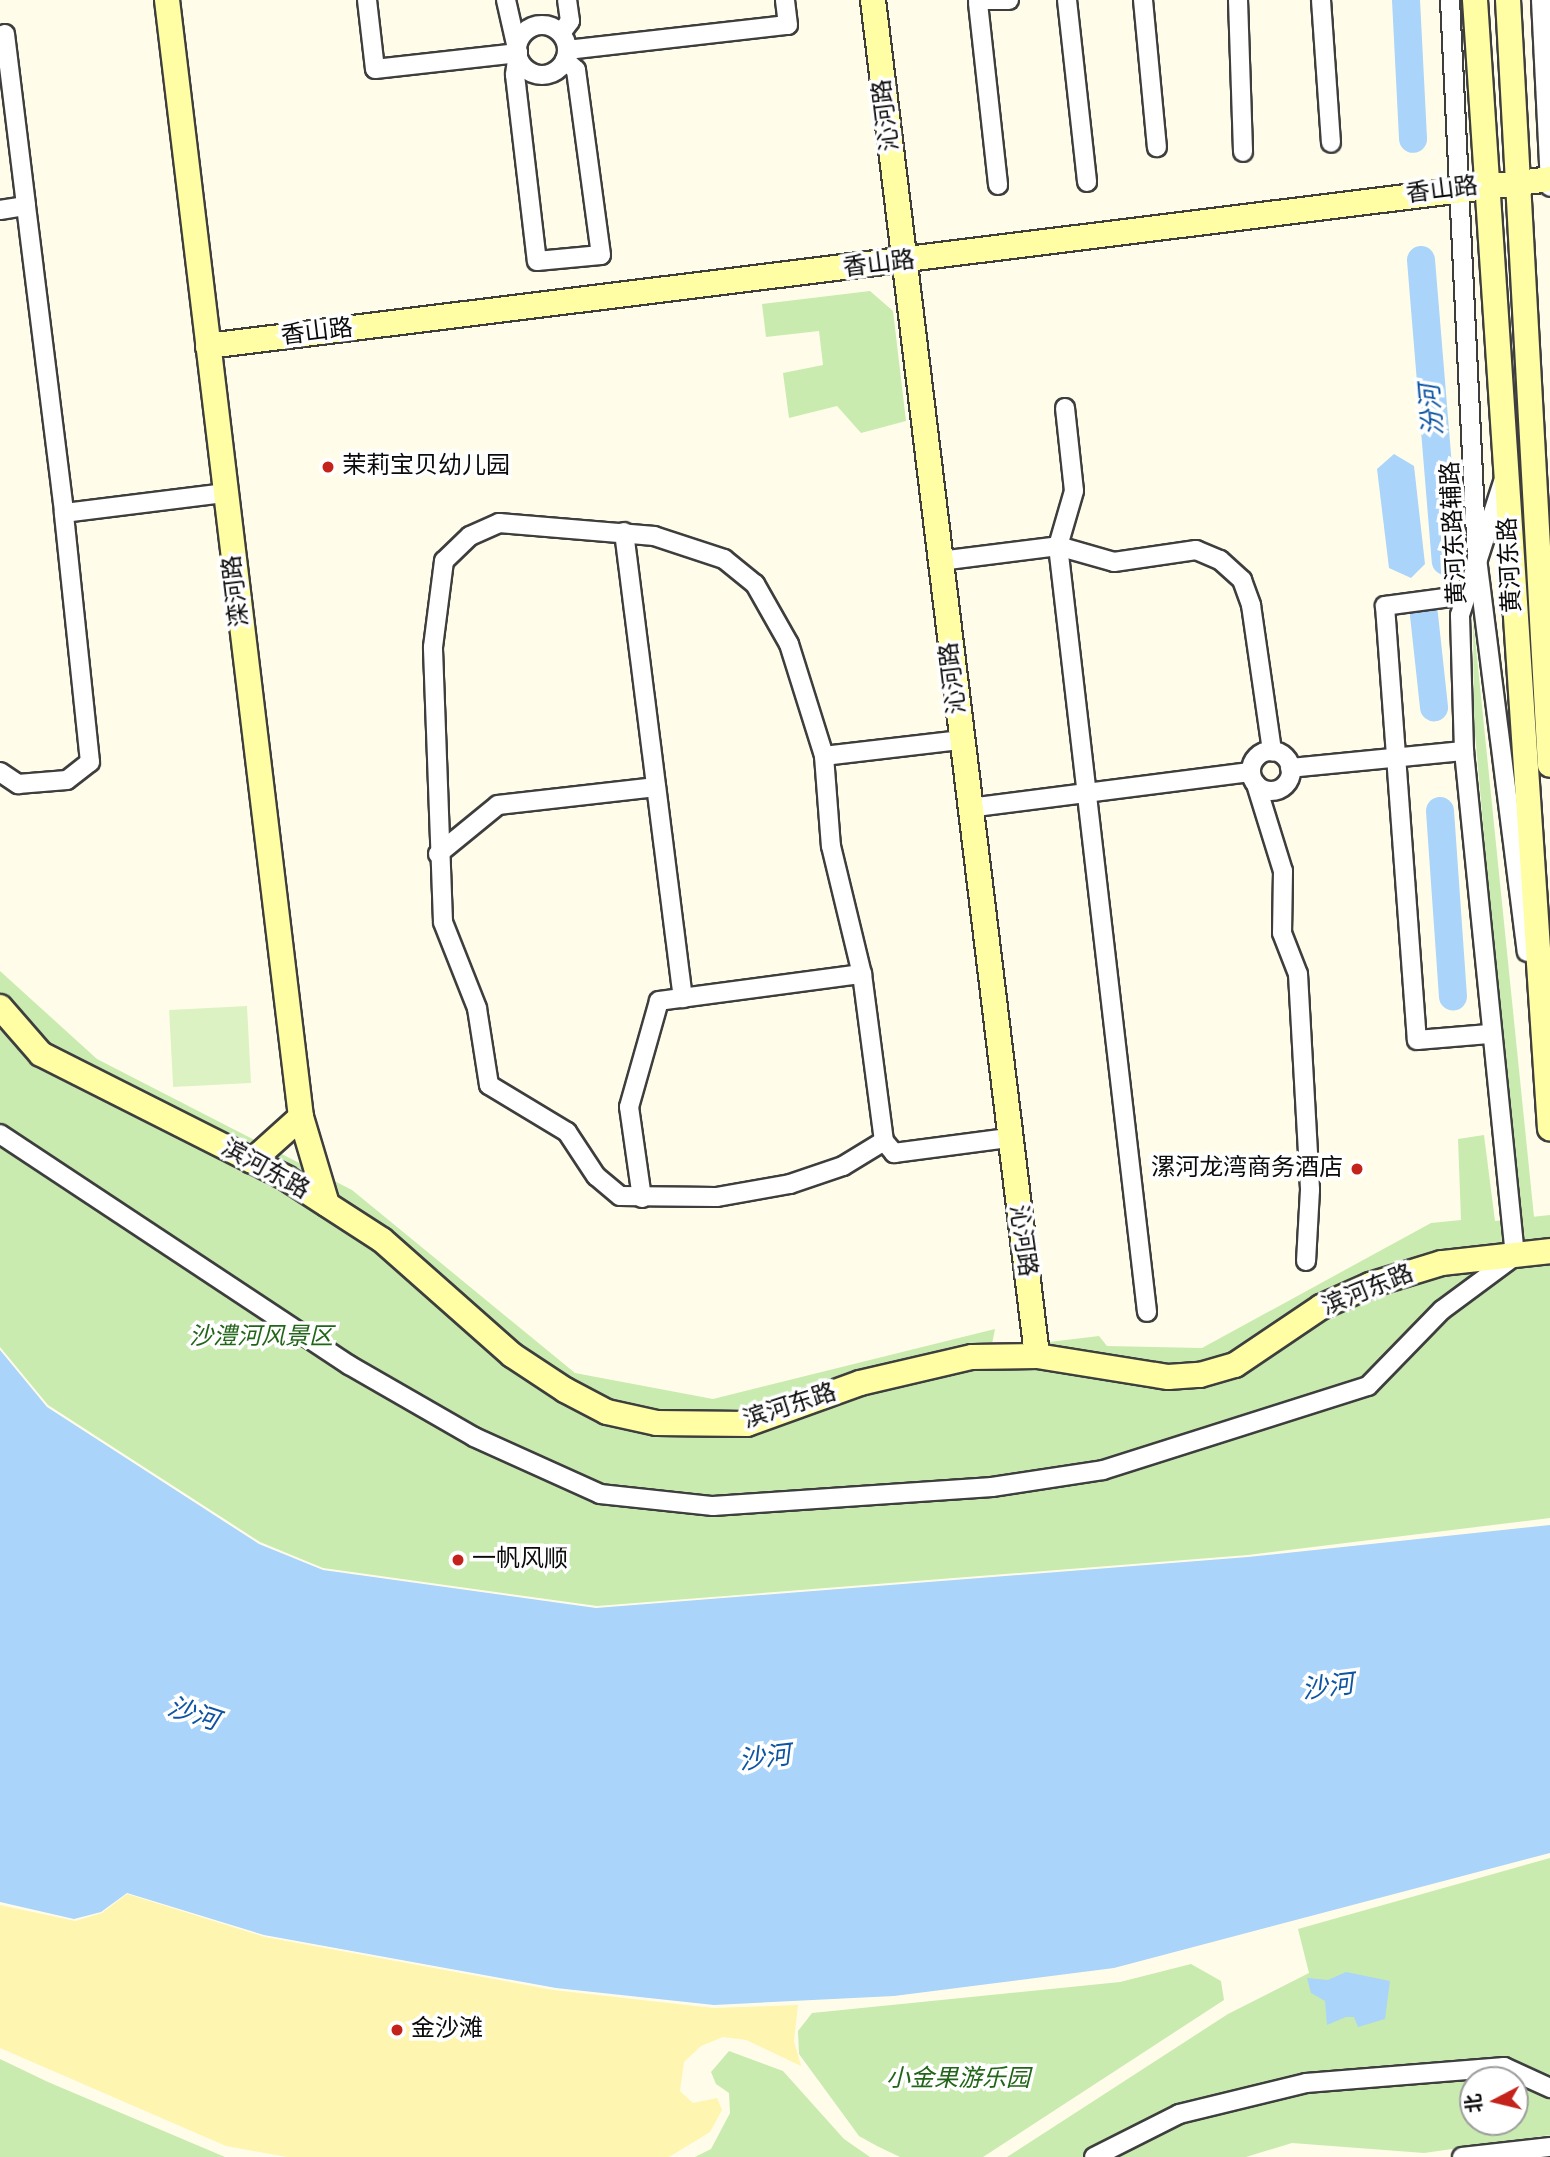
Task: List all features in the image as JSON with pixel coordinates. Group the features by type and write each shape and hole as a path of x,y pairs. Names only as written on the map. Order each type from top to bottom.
{"street":[{"name":"滦河路","path":"167,0 301,1117 327,1204"},
{"path":"367,0 375,69 518,53"},
{"path":"506,0 518,53 524,67 541,75 566,55 788,25 785,0"},
{"path":"561,33 533,27 520,40 515,75 537,261 601,256 576,70 566,55 561,33 570,21 567,0"},
{"name":"沁河路","path":"873,0 1008,1138 1037,1356"},
{"path":"998,185 978,1 1009,0"},
{"path":"1067,0 1087,182"},
{"path":"1143,0 1157,147"},
{"path":"1238,0 1243,152"},
{"path":"1321,0 1331,143"},
{"name":"黄河东路辅路","path":"1450,0 1473,187 1477,558 1541,1060"},
{"name":"黄河东路","path":"1475,0 1473,187 1505,476 1541,1060 1550,1129"},
{"name":"黄河东路","path":"1508,0 1550,765"},
{"path":"1541,0 1550,187"},
{"path":"0,772 18,784 67,779 90,761 64,513 5,34"},
{"name":"香山路","path":"208,346 905,262 1550,179"},
{"path":"0,210 26,206"},
{"path":"1065,408 1074,491 1058,546 1147,1312"},
{"path":"1535,473 1550,505"},
{"path":"0,1134 349,1365 474,1437 600,1494 713,1506 992,1487 1104,1470 1298,1413 1368,1386 1442,1310 1515,1256 1489,1034 1464,751 1466,596 1505,476"},
{"path":"64,513 225,493"},
{"path":"884,1141 843,1166 790,1184 716,1197 620,1196 596,1176 567,1132 489,1085 477,1009 443,922 438,854 439,699 433,648 444,561 470,536 499,523 624,531 724,559 755,584 789,644 824,756 831,846 862,974 884,1141 894,1153 1008,1138"},
{"path":"624,531 682,998"},
{"path":"940,561 1058,546 1114,562 1196,550 1242,580 1251,605 1272,751 1290,768 1464,751"},
{"path":"1466,596 1384,606 1400,757 1417,1040 1489,1034"},
{"path":"824,756 961,740"},
{"path":"1272,751 1259,754 1253,778 1283,871 1282,933 1298,974 1310,1190 1306,1261"},
{"path":"969,808 1087,793 1253,778 1279,789 1290,768"},
{"path":"438,854 498,805 656,787"},
{"path":"642,1198 629,1107 659,1001 862,974"},
{"name":"滨河东路","path":"0,1007 40,1054 253,1161 382,1240 512,1355 607,1412 657,1423 747,1424 919,1367 972,1357 1037,1356 1168,1377 1200,1375 1235,1365 1321,1307 1370,1285 1442,1263 1550,1251"},
{"path":"253,1161 301,1117"},
{"path":"1094,2157 1179,2114 1306,2083 1504,2067 1550,2088"},
{"path":"1462,2157 1550,2147"}],"green space":[{"path":"870,291 893,311 906,421 861,433 837,406 789,418 783,373 823,365 819,331 766,337 762,304"},
{"path":"1473,618 1534,1217 1518,1219 1474,722"},
{"name":"沙澧河风景区","path":"0,971 97,1059 352,1190 575,1373 713,1399 995,1329 991,1349 1099,1336 1107,1346 1202,1348 1431,1223 1461,1220 1458,1139 1484,1135 1495,1221 1550,1215 1550,1518 1248,1555 597,1606 323,1568 260,1542 48,1405 0,1347"},
{"path":"247,1006 251,1083 173,1087 169,1010"},
{"path":"1550,1858 1550,2135 1424,2153 1292,2143 1246,2157 1007,2157 1228,2014 1309,1973 1298,1929"},
{"name":"小金果游乐园","path":"1191,1964 1221,1981 1224,2000 983,2157 900,2157 859,2136 799,2054 798,2031 812,2013 1120,1982"},
{"path":"729,2051 783,2071 844,2139 870,2157 695,2157 711,2149 730,2113 729,2093 716,2084 711,2072"},
{"path":"0,2059 48,2082 225,2157 0,2157"}],"sand":[{"name":"金沙滩","path":"127,1894 265,1937 553,1990 713,2008 798,2005 794,2041 801,2066 746,2040 723,2037 701,2046 684,2062 680,2091 693,2103 717,2098 722,2110 710,2132 669,2157 287,2157 226,2146 0,2048 0,1905 75,1921 102,1913"}],"water":[{"path":"1394,454 1414,466 1425,564 1411,578 1389,568 1377,469"},
{"name":"沙河","path":"0,1350 47,1407 259,1544 323,1570 596,1608 1248,1557 1550,1525 1550,1853 1114,1968 894,1996 714,2005 556,1988 264,1935 127,1893 101,1912 74,1919 0,1902"},
{"path":"1346,1972 1390,1981 1385,2019 1358,2027 1354,2017 1346,2017 1327,2025 1325,2001 1311,1993 1307,1978 1328,1980"}],"waterway":[{"name":"汾河","path":"1406,0 1413,139"},
{"name":"汾河","path":"1421,260 1446,561"},
{"name":"汾河","path":"1424,615 1434,707"},
{"name":"汾河","path":"1440,811 1453,997"}],"place":[{"name":"茉莉宝贝幼儿园","path":"328,467"},
{"name":"漯河龙湾商务酒店","path":"1357,1169"},
{"name":"一帆风顺","path":"458,1560"},
{"name":"金沙滩","path":"397,2030"}]}
